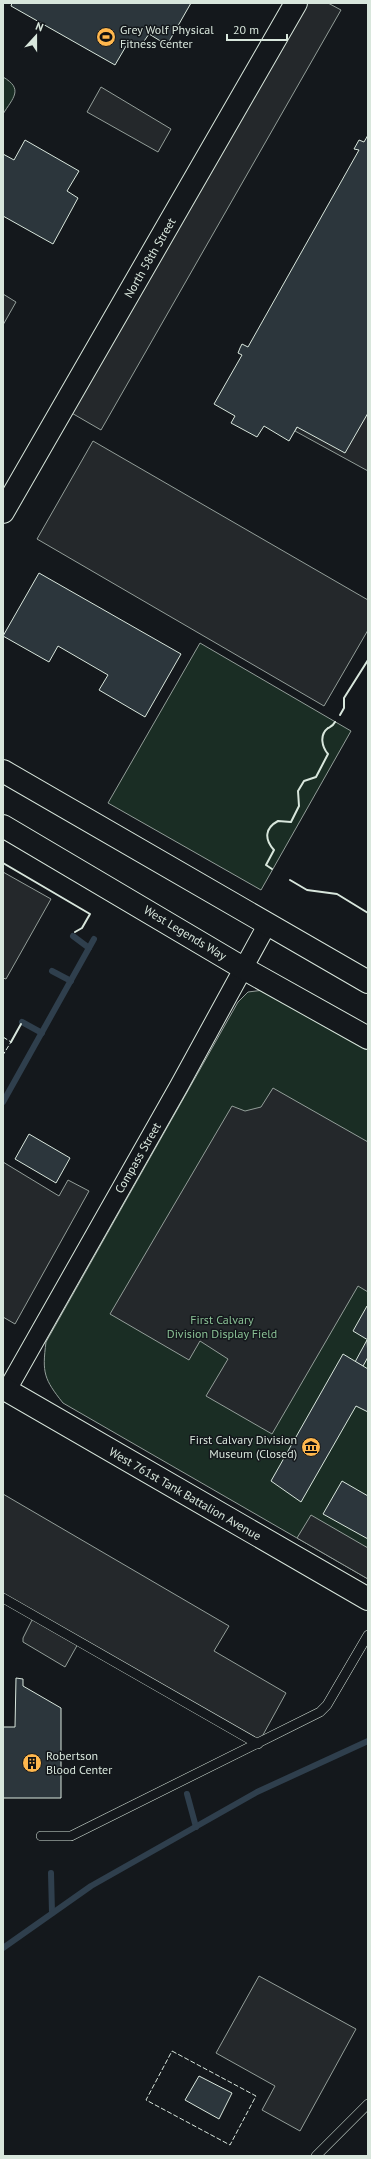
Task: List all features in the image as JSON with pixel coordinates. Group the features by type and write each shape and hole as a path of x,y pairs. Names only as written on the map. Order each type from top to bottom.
{"street":[{"name":"North 58th Street","path":"3,512 296,3"},
{"path":"3,771 267,925 368,982"},
{"name":"West Legends Way","path":"3,826 243,968 368,1038"},
{"name":"Compass Street","path":"5,1389 182,1080 267,925"},
{"name":"West 761st Tank Battalion Avenue","path":"5,1389 368,1599"}],"lane":[{"path":"3,1598 258,1744"},
{"path":"41,1836 71,1836 320,1712 327,1705 368,1636"},
{"path":"316,2156 368,2104"}],"green space":[{"path":"3,77 13,86 15,94 3,114"},
{"path":"200,643 351,731 261,890 108,803"},
{"name":"First Calvary Division Display Field","path":"264,990 368,1047 368,1579 63,1403 52,1388 46,1375 44,1361 46,1342 238,1002 248,992"}],"shaded area":[{"path":"296,3 328,3 341,10 101,430 63,408"},
{"path":"101,87 171,129 158,152 87,112"},
{"path":"3,294 16,302 3,325"},
{"path":"368,303 368,471 295,431"},
{"path":"93,441 368,600 368,630 324,706 37,539"},
{"path":"3,872 51,899 6,979 3,978"},
{"path":"273,1088 368,1142 368,1292 358,1286 272,1434 206,1396 228,1359 200,1341 189,1360 110,1314 232,1106 245,1111 261,1107"},
{"path":"3,1162 59,1196 68,1180 89,1191 15,1324 3,1317"},
{"path":"3,1494 229,1626 214,1651 286,1693 258,1744 79,1642 65,1667 23,1642 23,1638 34,1616 3,1598"},
{"path":"311,1515 368,1548 368,1579 297,1538"},
{"path":"259,1976 356,2029 300,2131 262,2110 275,2086 216,2053"}],"building":[{"name":"Grey Wolf Physical Fitness Center","path":"12,3 191,3 167,45 149,34 140,47 129,41 115,65 11,6"},
{"path":"368,135 368,413 345,453 297,427 289,441 264,426 257,437 231,423 235,416 214,404 242,355 238,353 242,344 248,347 359,150 354,149 359,140 364,142"},
{"path":"25,140 79,171 67,191 78,198 53,244 3,216 3,154 14,160"},
{"path":"39,573 181,654 145,717 99,690 108,675 58,646 49,662 3,636"},
{"path":"29,1134 70,1158 56,1183 15,1159"},
{"path":"367,1306 368,1307 368,1340 353,1331"},
{"path":"367,1340 368,1357 363,1366 355,1362"},
{"name":"First Calvary Division Museum (Closed)","path":"343,1354 368,1369 368,1412 356,1406 301,1502 271,1481"},
{"path":"342,1481 368,1496 368,1539 323,1514"},
{"name":"Robertson Blood Center","path":"16,1678 23,1679 23,1686 61,1708 61,1798 3,1798 3,1727 15,1727"},
{"path":"199,2076 232,2093 219,2119 185,2100"}],"waterway":[{"path":"73,936 89,948"},
{"path":"3,1102 94,939"},
{"path":"52,971 71,981"},
{"path":"22,1022 42,1033"},
{"path":"3,1948 91,1886 257,1792 368,1741"},
{"path":"187,1794 196,1827"},
{"path":"51,1873 52,1913"}],"fence":[{"path":"3,1037 11,1042 3,1055"},
{"path":"172,2051 256,2096 230,2145 146,2100 172,2051"}],"wall":[{"path":"340,715 344,708 344,698 368,660"},
{"path":"272,869 266,865 274,850 267,838 268,830 278,821 291,822 299,806 298,791 304,781 316,777 328,754 324,748 322,737 325,731 335,722"},
{"path":"3,863 90,914 82,928 75,932"},
{"path":"290,880 307,890 337,894 368,913"},
{"path":"11,1042 21,1024"}],"place":[{"name":"Grey Wolf Physical Fitness Center","path":"106,37"},
{"name":"First Calvary Division Museum (Closed)","path":"311,1447"},
{"name":"Robertson Blood Center","path":"32,1763"}]}
